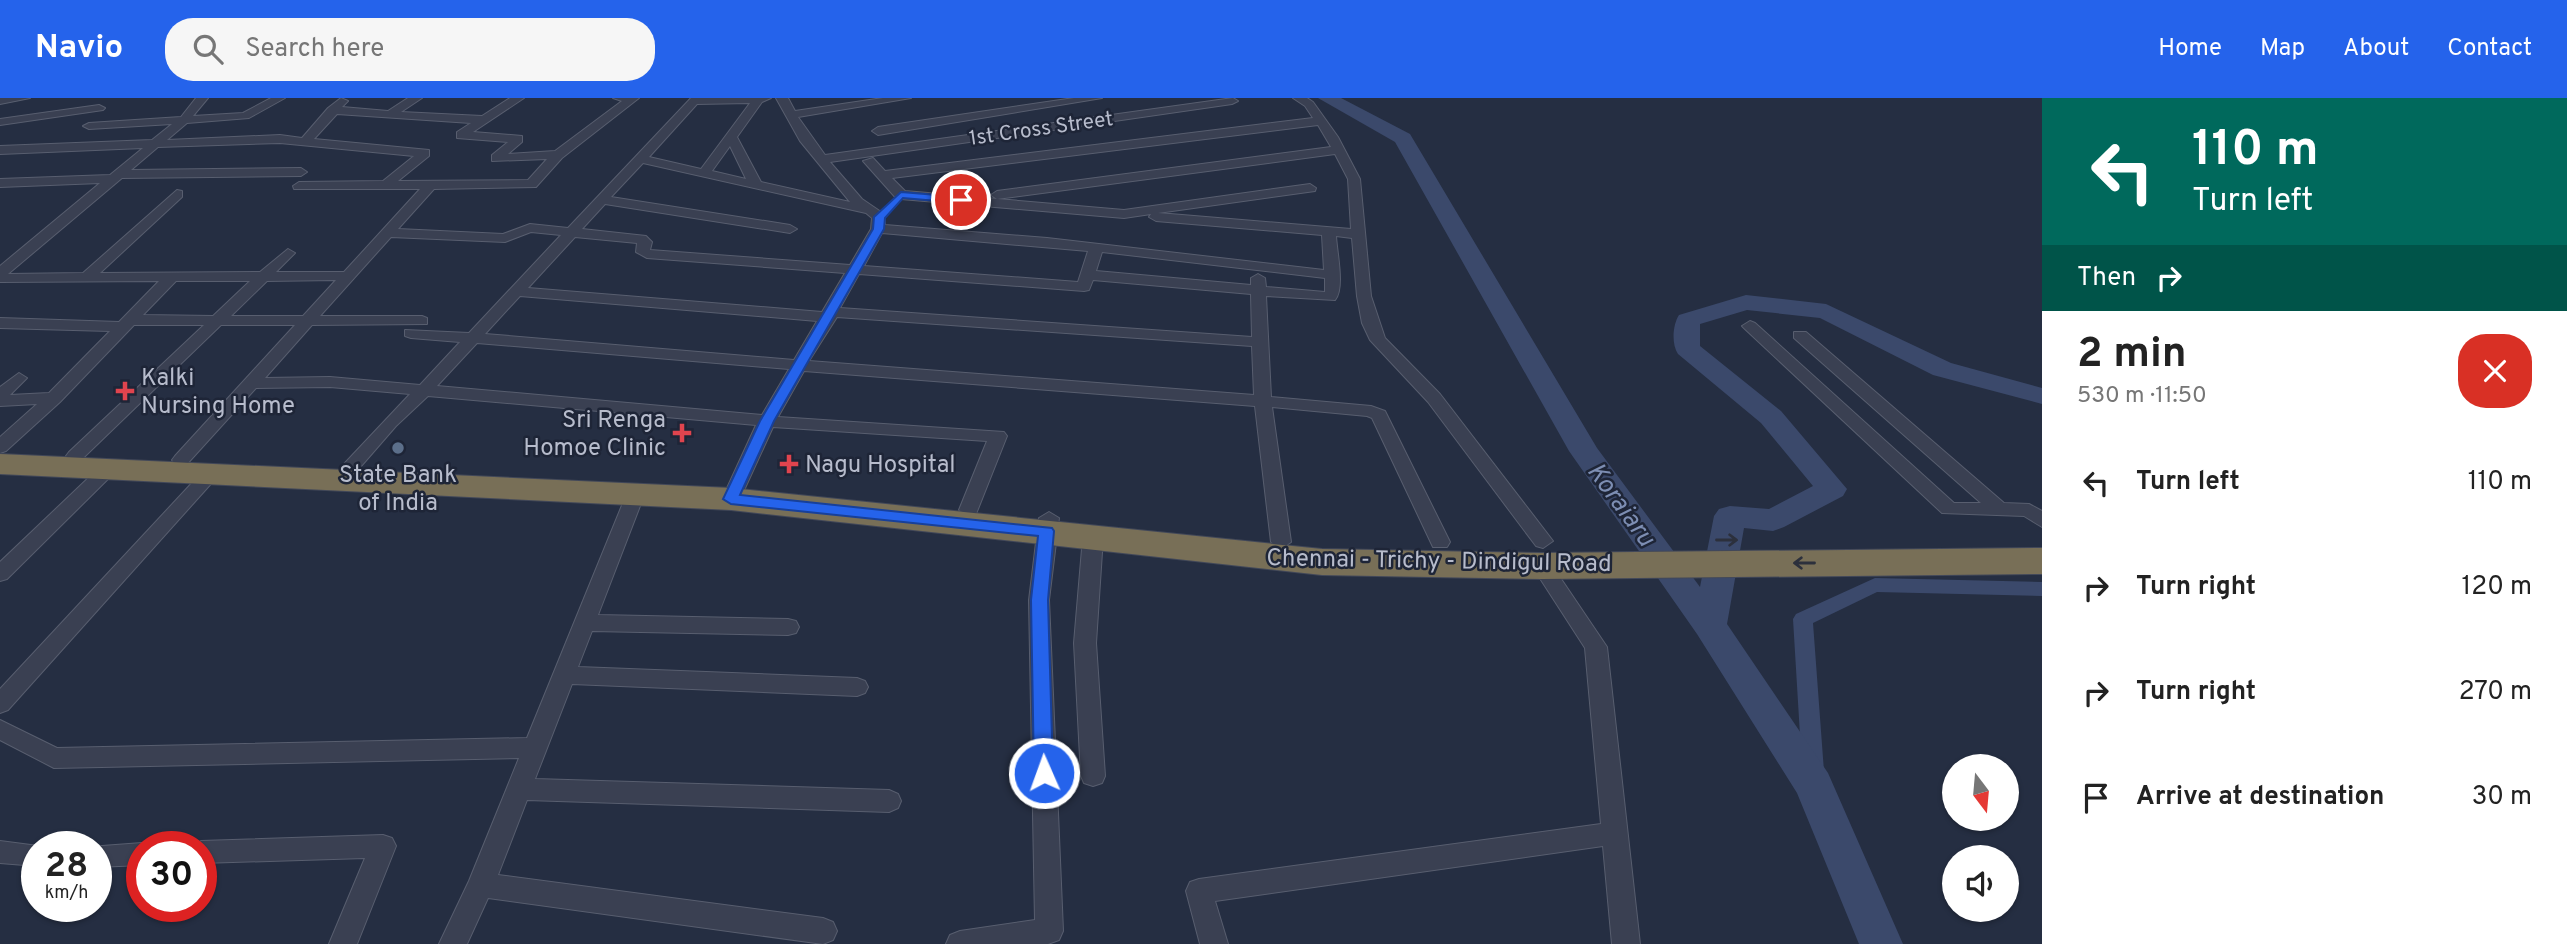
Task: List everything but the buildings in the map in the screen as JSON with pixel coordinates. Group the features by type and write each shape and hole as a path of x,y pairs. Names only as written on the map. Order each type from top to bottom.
{"highway":[{"name":"Chennai - Trichy - Dindigul Road","path":"0,453 636,494 733,493 1048,525 1228,539 1281,542 1440,542 1553,553"},
{"name":"Chennai - Trichy - Dindigul Road","path":"0,464 108,469 205,465 351,468 969,510 1048,525 1093,537 1228,554 1322,562 1553,553 1862,551 2042,561"},
{"name":"Chennai - Trichy - Dindigul Road","path":"1862,551 1970,538 2042,543"}],"street":[{"path":"0,101 24,98"},
{"path":"0,275 114,176 184,120 202,98"},
{"path":"102,103 89,126 245,116 279,98"},
{"path":"305,142 332,110 347,98"},
{"path":"391,114 416,98"},
{"path":"518,98 461,135 518,139 496,158 558,155"},
{"path":"299,186 429,187 531,184 558,155 633,98 619,98"},
{"path":"351,468 390,422 425,389 696,99 765,98"},
{"path":"782,98 804,138 857,202 885,211 1339,150"},
{"path":"792,115 860,101 905,98"},
{"path":"878,131 1096,98"},
{"path":"1299,98 1309,104 1321,121 1354,179 1364,296 1378,340 1434,398 1553,553 1597,647 1626,944"},
{"path":"704,173 758,99"},
{"name":"1st Cross Street","path":"822,159 1230,99"},
{"path":"860,101 891,149"},
{"path":"0,122 102,103"},
{"path":"332,110 439,120 485,120"},
{"path":"882,175 1321,121"},
{"path":"731,137 756,184"},
{"path":"0,150 280,139 425,153 386,186"},
{"path":"641,159 885,211 1096,248 1334,275"},
{"path":"733,493 767,421 858,268 885,211 882,175 869,161"},
{"path":"0,183 114,176 301,172"},
{"path":"0,704 205,465 253,383 312,319 345,276 389,233 429,187"},
{"path":"1124,214 1310,188"},
{"path":"86,278 177,194"},
{"path":"602,200 790,229"},
{"path":"961,200 1358,234"},
{"path":"389,233 505,238 523,229 641,239 645,242 643,252 647,254 858,268 1084,288 1096,248"},
{"path":"1088,275 1330,297 1333,294 1334,275 1329,232"},
{"path":"75,456 288,253"},
{"path":"1258,267 1263,401 1281,542"},
{"path":"0,275 170,279 345,276"},
{"path":"0,447 54,398 170,279"},
{"path":"516,291 831,315 1260,342"},
{"path":"0,323 126,323 222,318 422,321 411,332 1371,411 1379,415 1440,542"},
{"path":"1750,326 1949,509 2029,510 2042,521"},
{"path":"1800,335 2000,509"},
{"path":"0,377 19,378 0,399"},
{"path":"253,383 330,382 767,421 998,436 969,510"},
{"path":"0,399 54,398"},
{"path":"0,574 108,469"},
{"path":"453,944 481,886 636,494"},
{"path":"960,944 1049,931 1040,600 1048,525"},
{"path":"1093,537 1086,643 1093,776"},
{"path":"585,623 788,627"},
{"path":"565,675 856,687"},
{"path":"0,729 54,758 536,748"},
{"path":"519,789 889,801"},
{"path":"1214,944 1199,891 1615,833"},
{"path":"217,851 383,846 343,944"},
{"path":"0,852 21,854"},
{"path":"481,886 823,931"}],"waterway":[{"name":"Koraiaru","path":"1327,98 1403,138 1584,451 1709,625"},
{"path":"1709,625 1730,516 1773,520 1832,489 1771,417 1687,348 1688,320 1746,302 1826,311 1942,369 2042,396"},
{"path":"1814,785 1803,619 1875,585 2042,589"},
{"name":"Koraiaru","path":"1709,625 1814,785 1881,944"}],"place":[{"name":"Kalki Nursing Home","path":"125,391"},
{"name":"Sri Renga Homoe Clinic","path":"682,433"},
{"name":"State Bank of India","path":"398,448"},
{"name":"Nagu Hospital","path":"789,464"}],"route":[{"path":"961,200 901,195 879,217 878,229 858,268 767,421 731,499 1046,531 1040,600 1044,773"}]}
